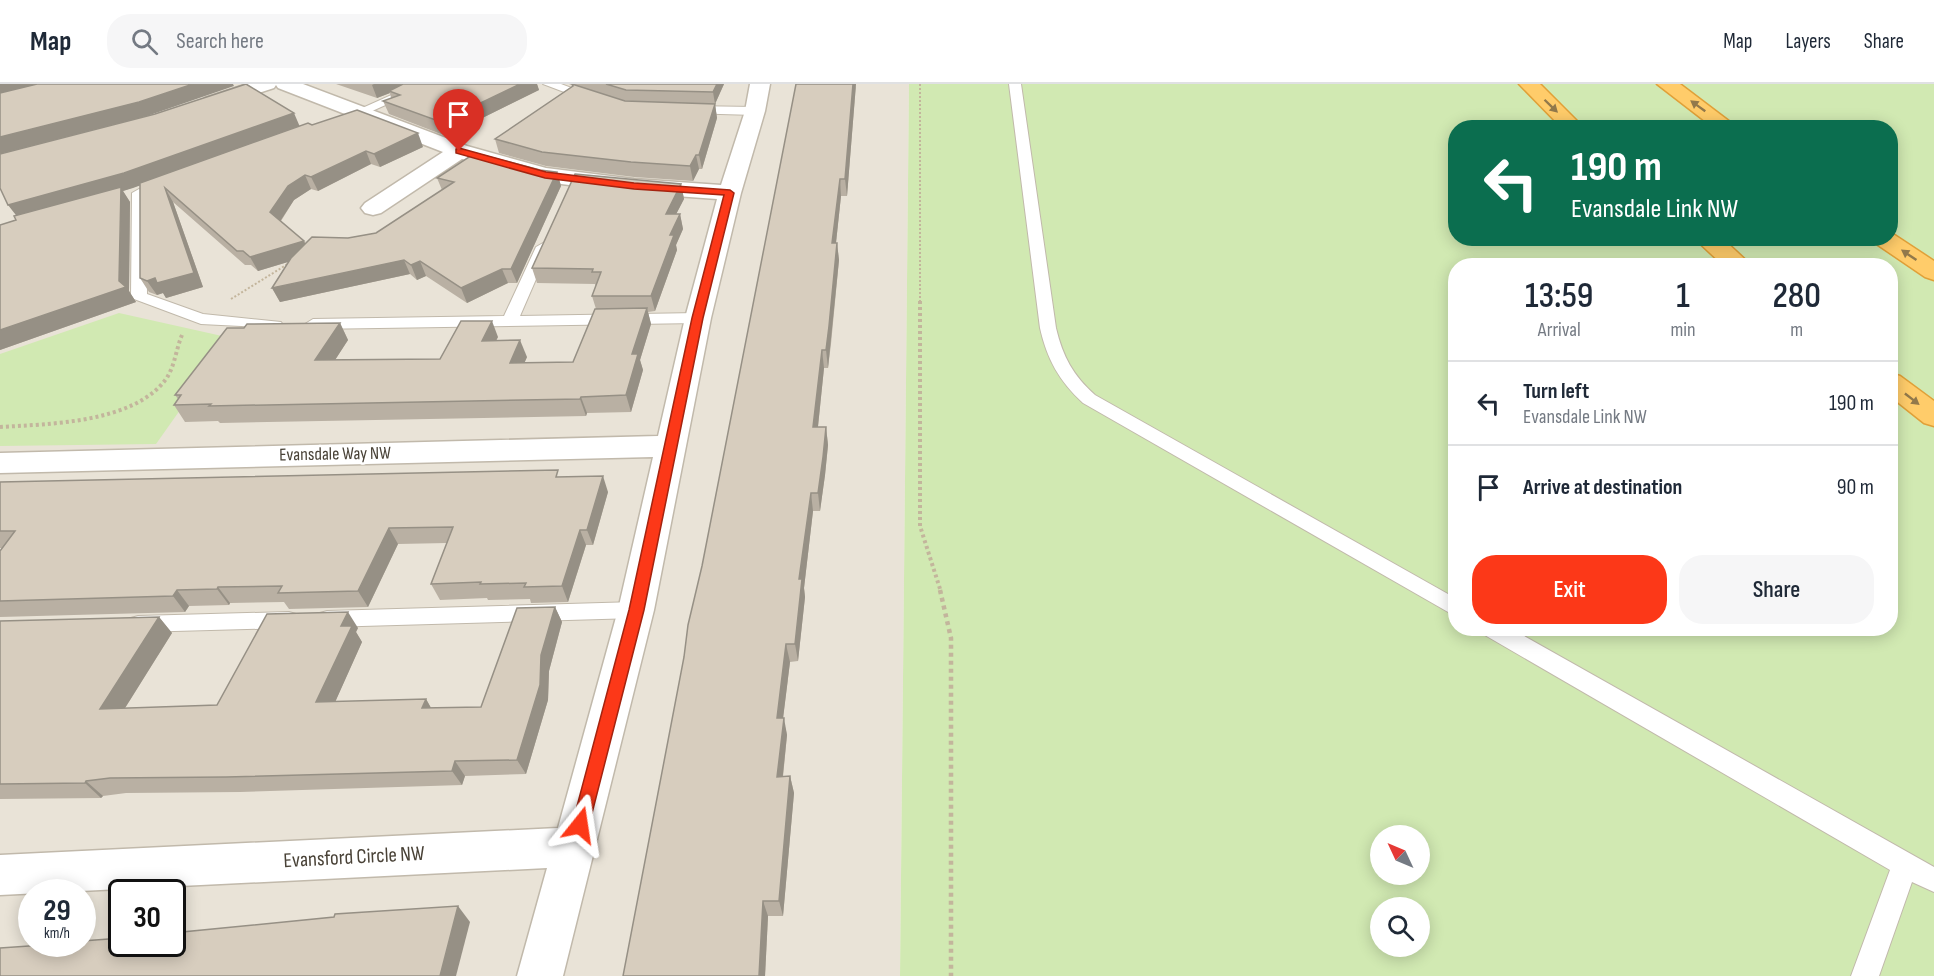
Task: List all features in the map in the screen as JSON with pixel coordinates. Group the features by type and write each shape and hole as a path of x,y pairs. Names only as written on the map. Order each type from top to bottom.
{"highway":[{"path":"1529,84 1566,120"},
{"path":"1668,84 1717,120"},
{"path":"1716,246 1730,258"},
{"path":"1896,246 1934,272"},
{"path":"1898,388 1934,416"}],"street":[{"path":"189,110 267,84"},
{"path":"285,84 459,151 572,184 730,193"},
{"path":"540,976 636,610 698,318 730,193 758,98"},
{"path":"373,208 459,151"},
{"name":"Evansdale Way NW","path":"0,463 670,446"},
{"name":"Evansford Circle NW","path":"0,875 575,847"}],"lane":[{"path":"338,122 426,84"},
{"path":"549,84 605,102"},
{"path":"1015,84 1048,328 1060,370 1089,399 1448,604"},
{"path":"674,110 758,98"},
{"path":"139,193 139,296 201,319 257,325 698,318"},
{"path":"510,321 551,230"},
{"path":"118,624 636,610"},
{"path":"1505,636 1934,880"},
{"path":"1865,976 1905,865"}],"path":[{"path":"920,84 920,526 939,584 951,638 951,976"},
{"path":"227,301 296,259"},
{"path":"0,426 75,421 118,409 147,395 164,382 172,368 180,337 186,329"}],"shaded area":[{"path":"0,84 909,84 900,976 0,976"}],"green space":[{"path":"909,84 1934,84 1934,976 900,976"},
{"path":"119,313 231,338 156,444 0,446 0,354"}],"building":[{"path":"37,84 193,84 139,102 0,137 0,93"},
{"path":"246,84 294,113 124,173 8,205 0,188 0,154 155,114"},
{"path":"403,84 520,84 441,122 383,101 400,95 389,91"},
{"path":"572,84 625,101 715,104 699,155 696,155 690,166 631,162 542,152 495,139 573,86"},
{"path":"606,84 717,84 713,92 626,90"},
{"path":"796,84 853,84 845,179 840,179 832,243 837,243 829,326 826,350 822,350 813,427 826,427 823,457 818,493 811,493 799,579 802,579 795,644 786,644 777,718 784,718 777,777 790,776 779,901 763,901 759,976 623,976 684,657 688,625 702,566"},
{"path":"357,110 418,133 374,154 366,151 311,177 305,175 288,186 270,212 304,241 250,257 243,251 237,251 165,188 194,273 157,283 155,278 147,281 140,278 140,183 308,123 312,125"},
{"path":"475,153 540,170 557,172 511,269 502,269 461,288 420,261 411,265 404,260 272,288 291,258 312,237 348,238 376,233 454,182 437,178"},
{"path":"575,174 681,184 666,214 680,214 670,235 674,235 651,296 592,296 601,272 592,272 593,269 532,268"},
{"path":"121,187 119,281 126,287 0,330 0,225 16,220 14,216"},
{"path":"647,308 632,354 638,354 626,395 581,397 580,399 174,405 181,395 175,395 227,328 244,328 247,324 340,323 315,360 440,359 461,321 492,321 482,341 520,340 510,363 573,362 595,309"},
{"path":"558,470 556,477 603,476 587,530 580,530 562,586 524,587 526,583 480,584 481,582 431,584 453,527 389,528 358,591 278,593 282,586 218,587 217,589 177,590 173,596 0,601 0,551 15,531 0,531 0,482"},
{"path":"555,607 541,655 540,685 517,760 455,761 452,771 110,778 85,783 0,784 0,621 159,617 100,709 217,705 267,614 348,612 341,626 352,626 316,702 426,699 422,708 481,707 517,608"},
{"path":"458,906 440,976 0,976 0,948 18,947 18,957 96,957 96,940 108,939 108,957 186,957 186,932 334,917 335,914"}],"route":[{"path":"459,151 545,175 634,186 730,193 698,318 636,610 580,825"}]}
